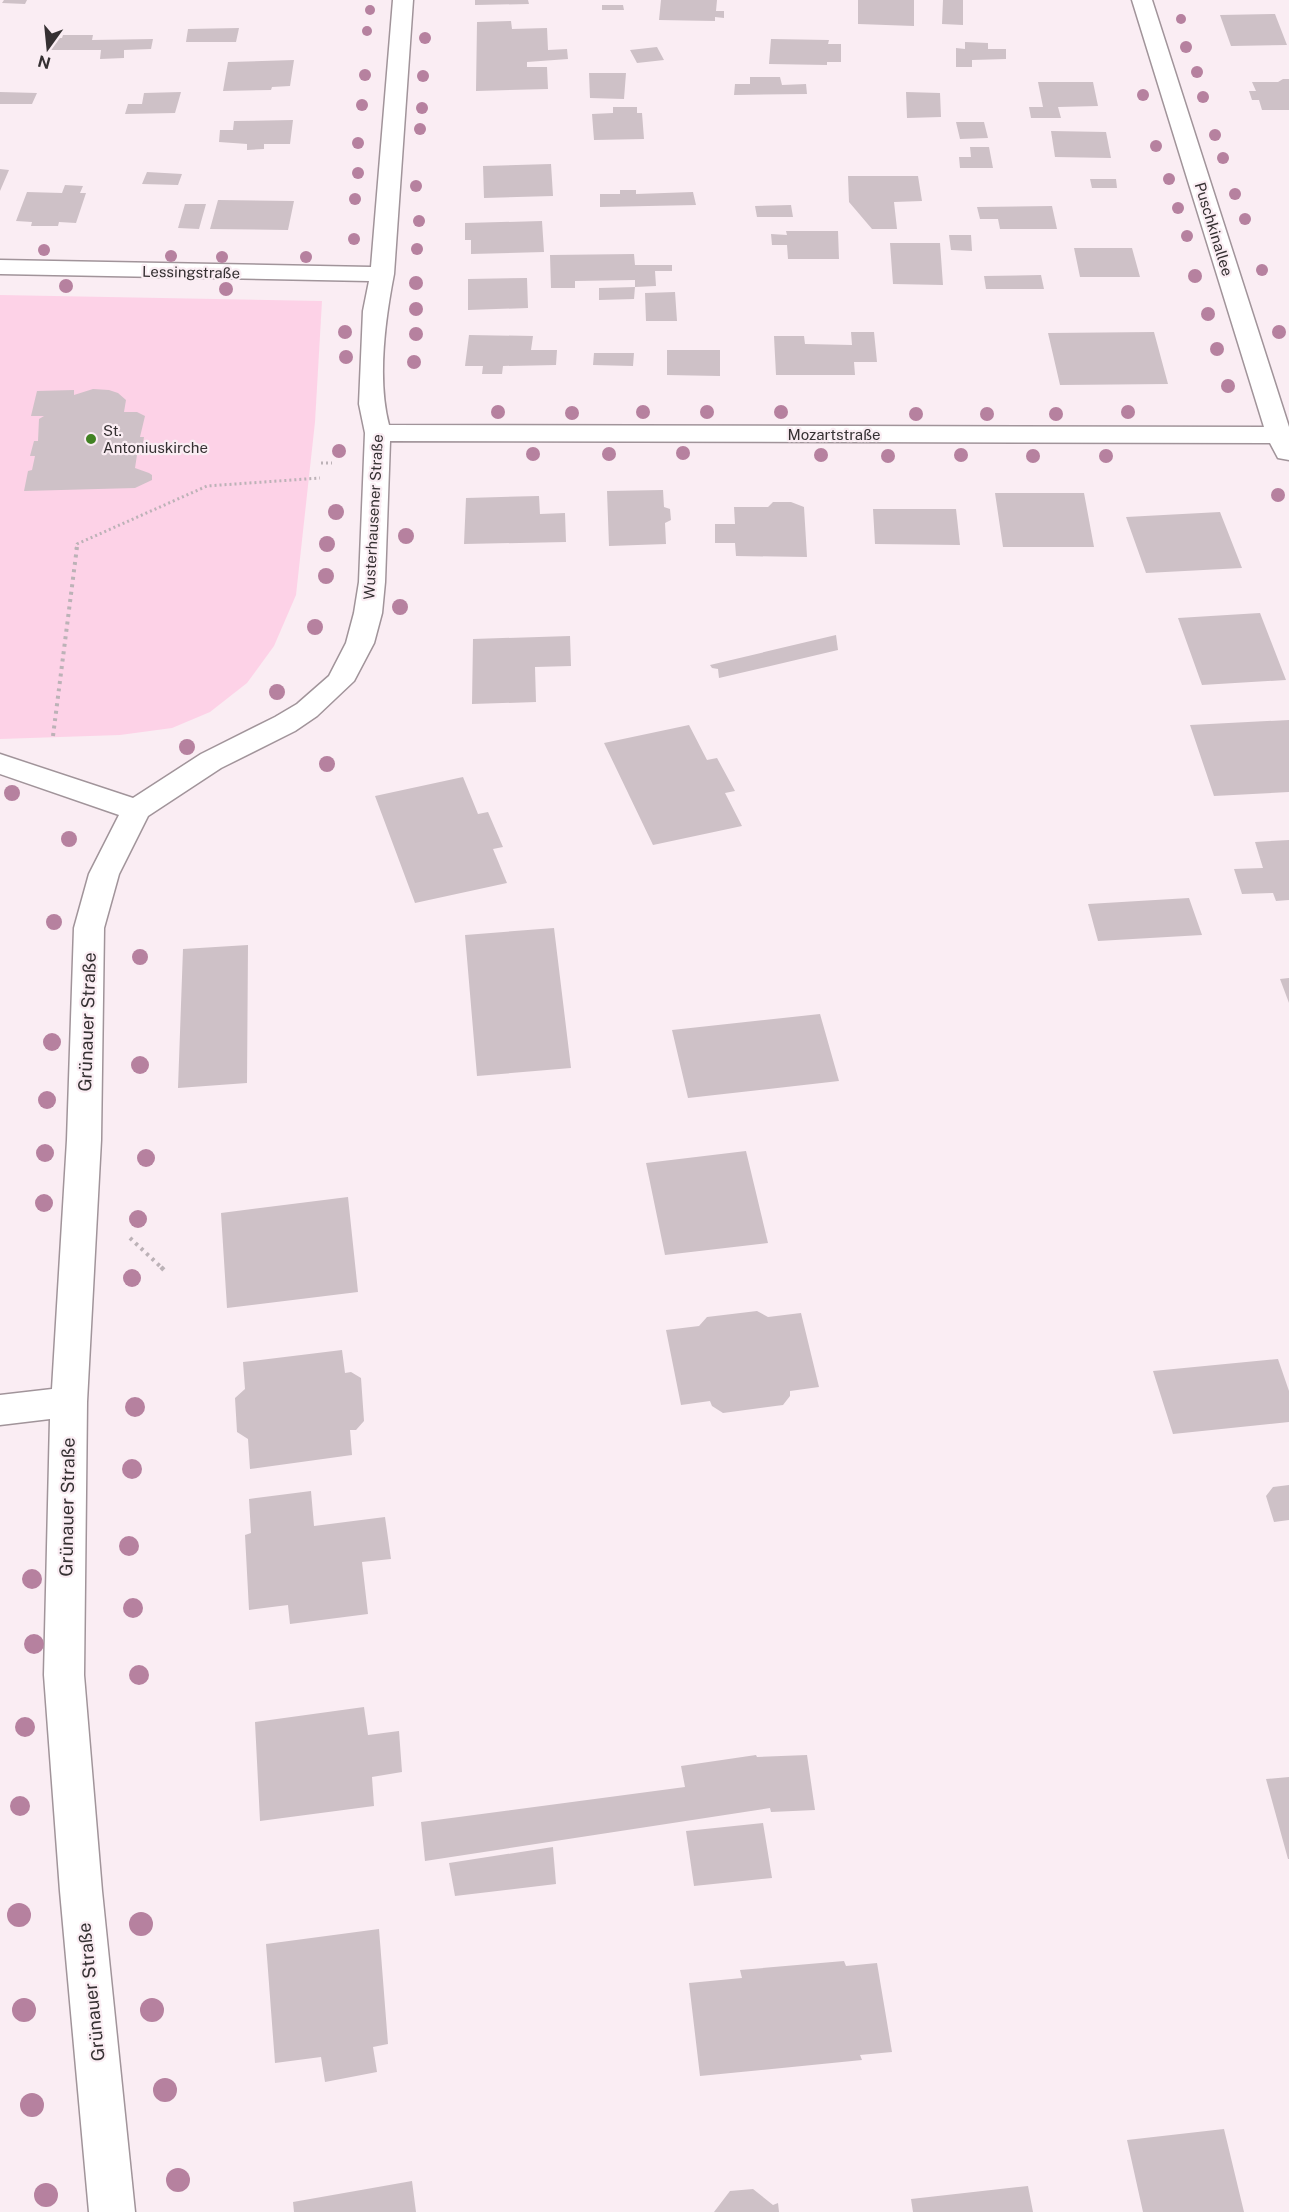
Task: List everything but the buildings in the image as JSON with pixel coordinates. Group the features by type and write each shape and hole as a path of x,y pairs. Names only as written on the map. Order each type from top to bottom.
{"street":[{"name":"Wusterhausener Straße","path":"136,810 211,761 285,724 307,710 340,681 360,644 368,613 372,582 378,433 371,404 375,311 382,274 403,0"},
{"name":"Puschkinallee","path":"1142,0 1286,443"},
{"name":"Lessingstraße","path":"0,267 382,274"},
{"name":"Mozartstraße","path":"378,433 1286,443"},
{"path":"0,764 136,810"},
{"name":"Grünauer Straße","path":"112,2212 81,1891 64,1675 69,1402 84,1140 89,928 104,874 136,810"},
{"path":"0,1410 69,1402"}],"path":[{"path":"52,742 77,544 207,486 320,478"},
{"path":"127,1235 164,1270"}],"shaded area":[{"path":"0,295 322,301 315,422 296,595 274,646 247,683 210,712 172,728 120,735 0,739"}],"place":[{"name":"St. Antoniuskirche","path":"91,439"}]}
